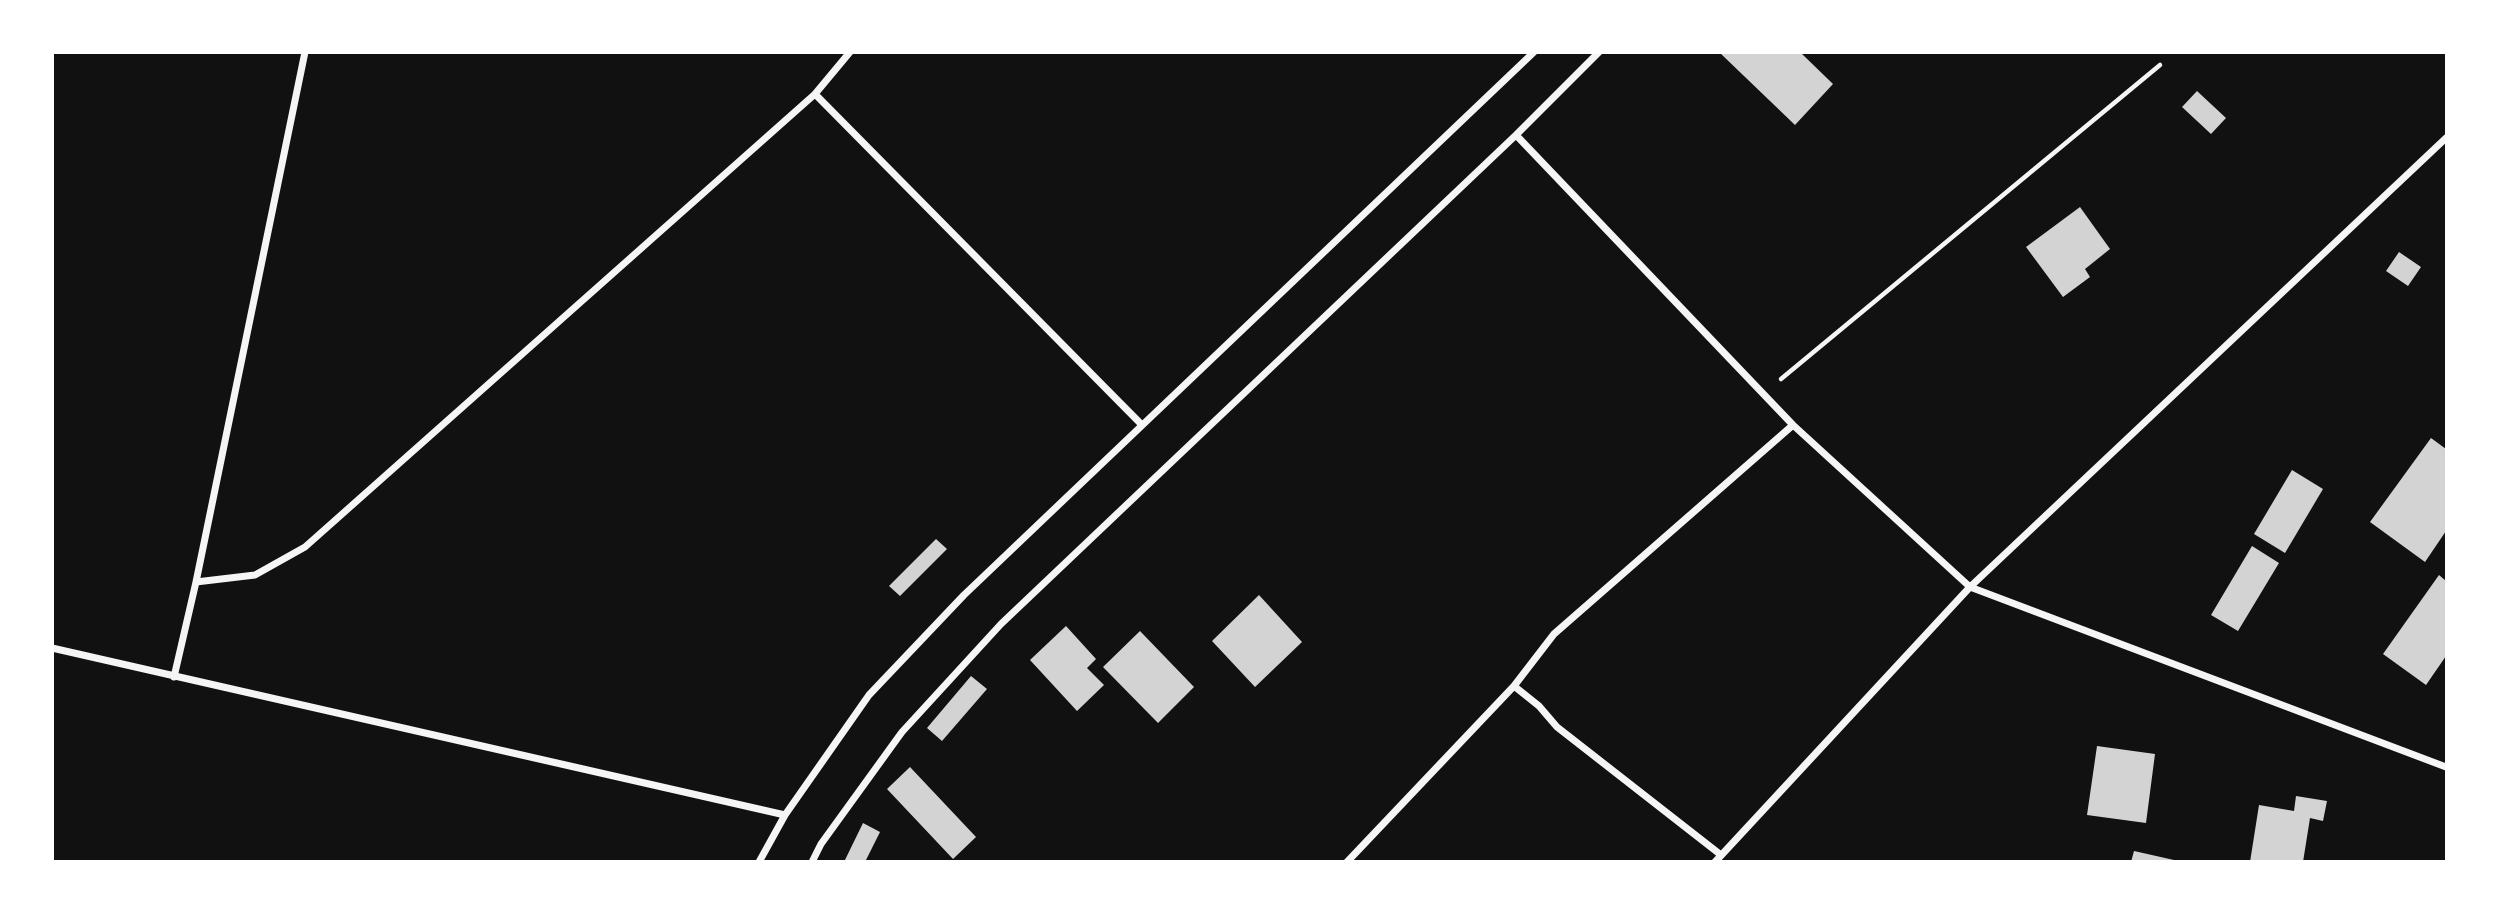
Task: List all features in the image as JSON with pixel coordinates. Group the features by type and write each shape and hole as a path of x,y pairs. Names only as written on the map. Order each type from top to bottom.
{"street":[{"path":"174,677 305,52"},
{"path":"196,582 256,575 305,547 815,94 850,52"},
{"path":"759,862 785,815 869,695 964,595 1534,52"},
{"path":"812,862 821,844 902,732 1001,624 1516,135 1599,52"},
{"path":"815,94 1142,425"},
{"path":"1516,135 1793,425 1970,587 2446,767"},
{"path":"1715,862 1970,587 2446,138"},
{"path":"1347,862 1514,686 1554,634 1793,425"},
{"path":"52,648 785,815"},
{"path":"1514,686 1539,706 1557,727 1721,855"}],"path":[{"path":"1763,394 2160,65"}],"building":[{"path":"1719,52 1800,52 1833,84 1795,125"},
{"path":"2197,91 2226,118 2211,134 2182,107"},
{"path":"2080,207 2110,249 2085,269 2090,277 2063,297 2026,247"},
{"path":"2399,252 2421,267 2408,286 2386,271"},
{"path":"2431,438 2446,449 2446,531 2425,562 2370,522"},
{"path":"2292,470 2323,489 2285,553 2254,534"},
{"path":"936,539 947,549 900,596 889,586"},
{"path":"2252,546 2279,563 2238,631 2211,615"},
{"path":"2439,575 2446,581 2446,656 2426,685 2383,654"},
{"path":"1259,595 1302,642 1255,687 1212,641"},
{"path":"1066,626 1096,659 1087,668 1104,685 1077,711 1030,660"},
{"path":"1140,631 1194,687 1158,723 1103,667"},
{"path":"971,676 987,689 942,741 927,728"},
{"path":"2097,746 2155,754 2146,823 2087,815"},
{"path":"910,767 976,837 953,859 887,789"},
{"path":"2296,796 2327,801 2323,821 2310,818 2303,862 2250,862 2259,805 2294,811"},
{"path":"863,823 880,832 865,862 844,862"},
{"path":"2134,851 2174,860 2174,862 2131,862"}]}
